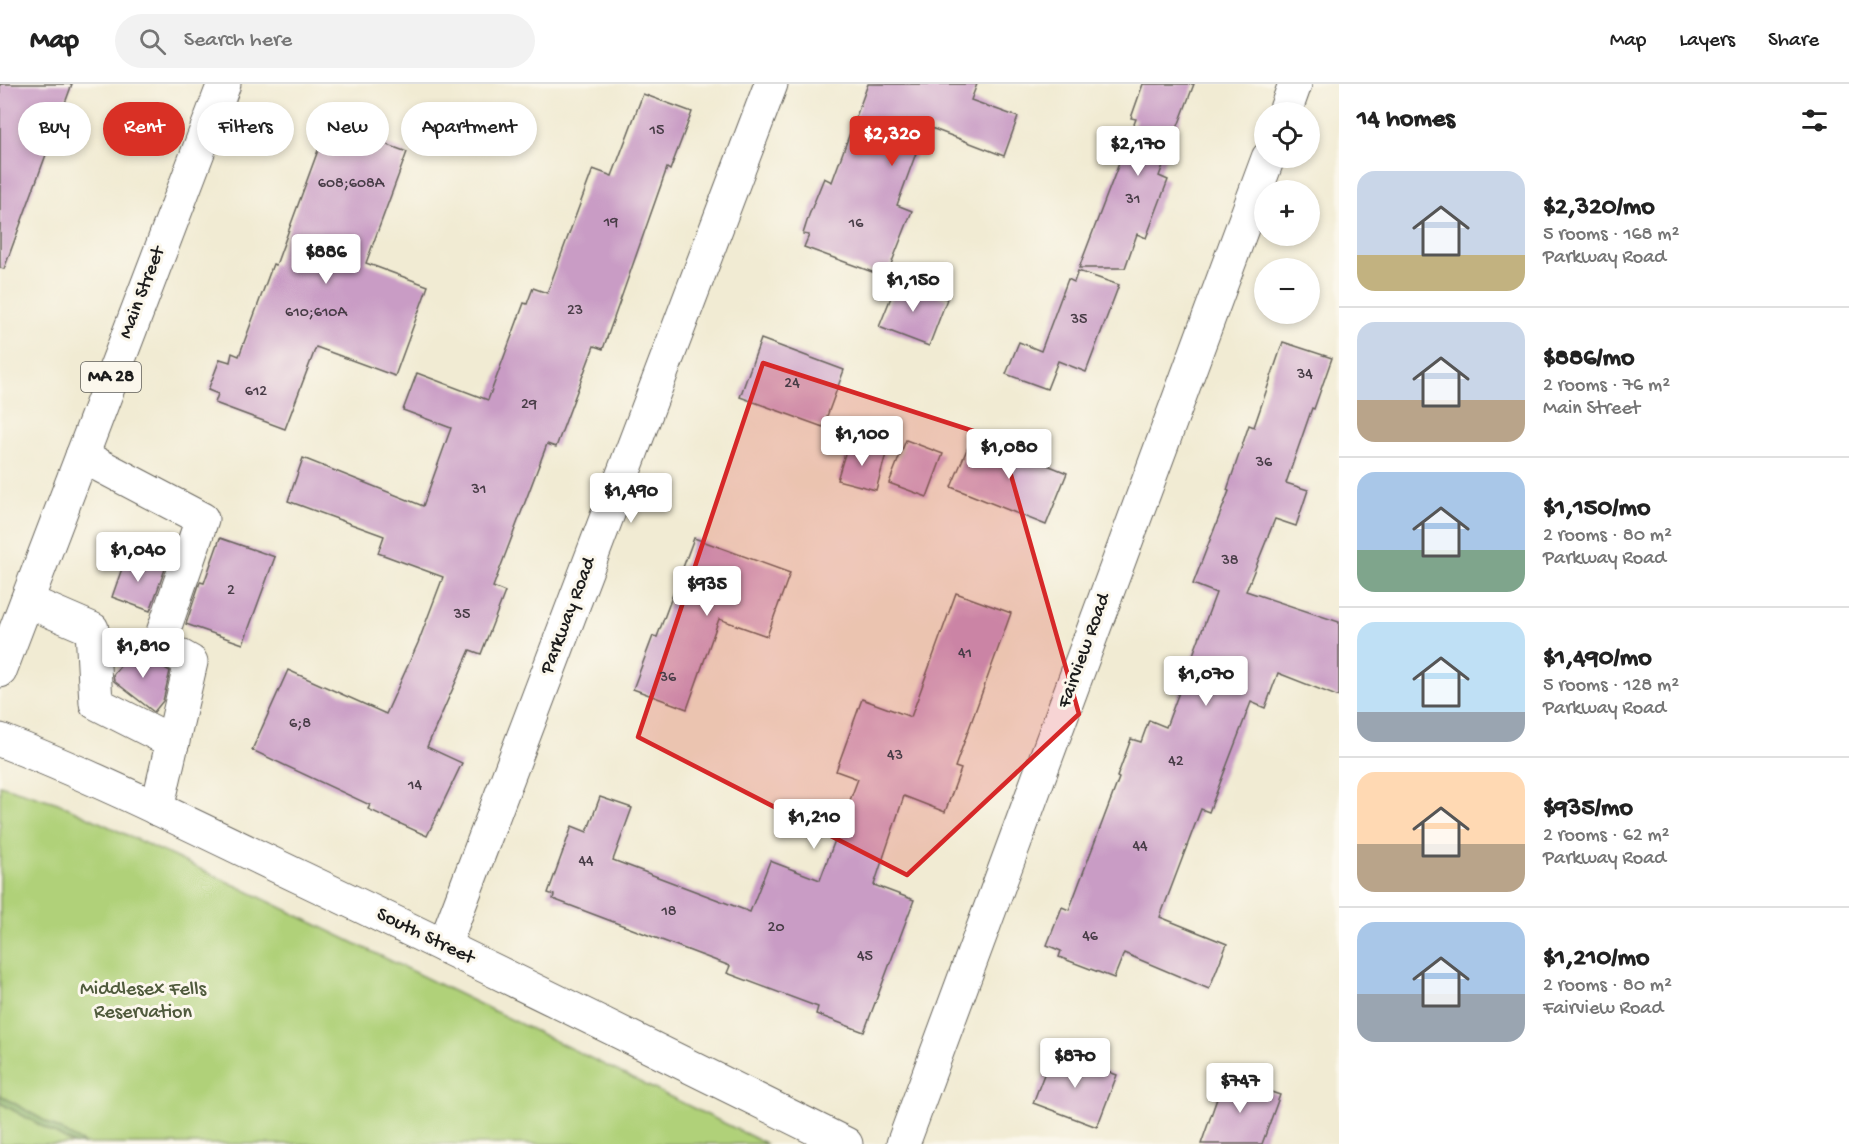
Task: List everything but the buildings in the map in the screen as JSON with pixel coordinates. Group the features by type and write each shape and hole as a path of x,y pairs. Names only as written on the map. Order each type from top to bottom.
{"street":[{"name":"Main Street","path":"0,671 224,84"},
{"name":"Parkway Road","path":"444,946 771,84"},
{"path":"1289,102 1295,84"},
{"name":"Fairview Road","path":"903,1144 1264,168"},
{"path":"82,456 202,519 159,644 191,662 157,809"},
{"path":"27,601 92,629 96,703 173,742"},
{"name":"South Street","path":"0,740 94,779 444,946 846,1144"}],"highlighted area":[{"path":"763,363 1001,440 1079,714 907,875 638,737"}],"green space":[{"name":"Middlesex Fells Reservation","path":"0,785 58,803 241,888 767,1144 0,1144"},
{"path":"0,1095 85,1144 74,1144 0,1103"}]}
